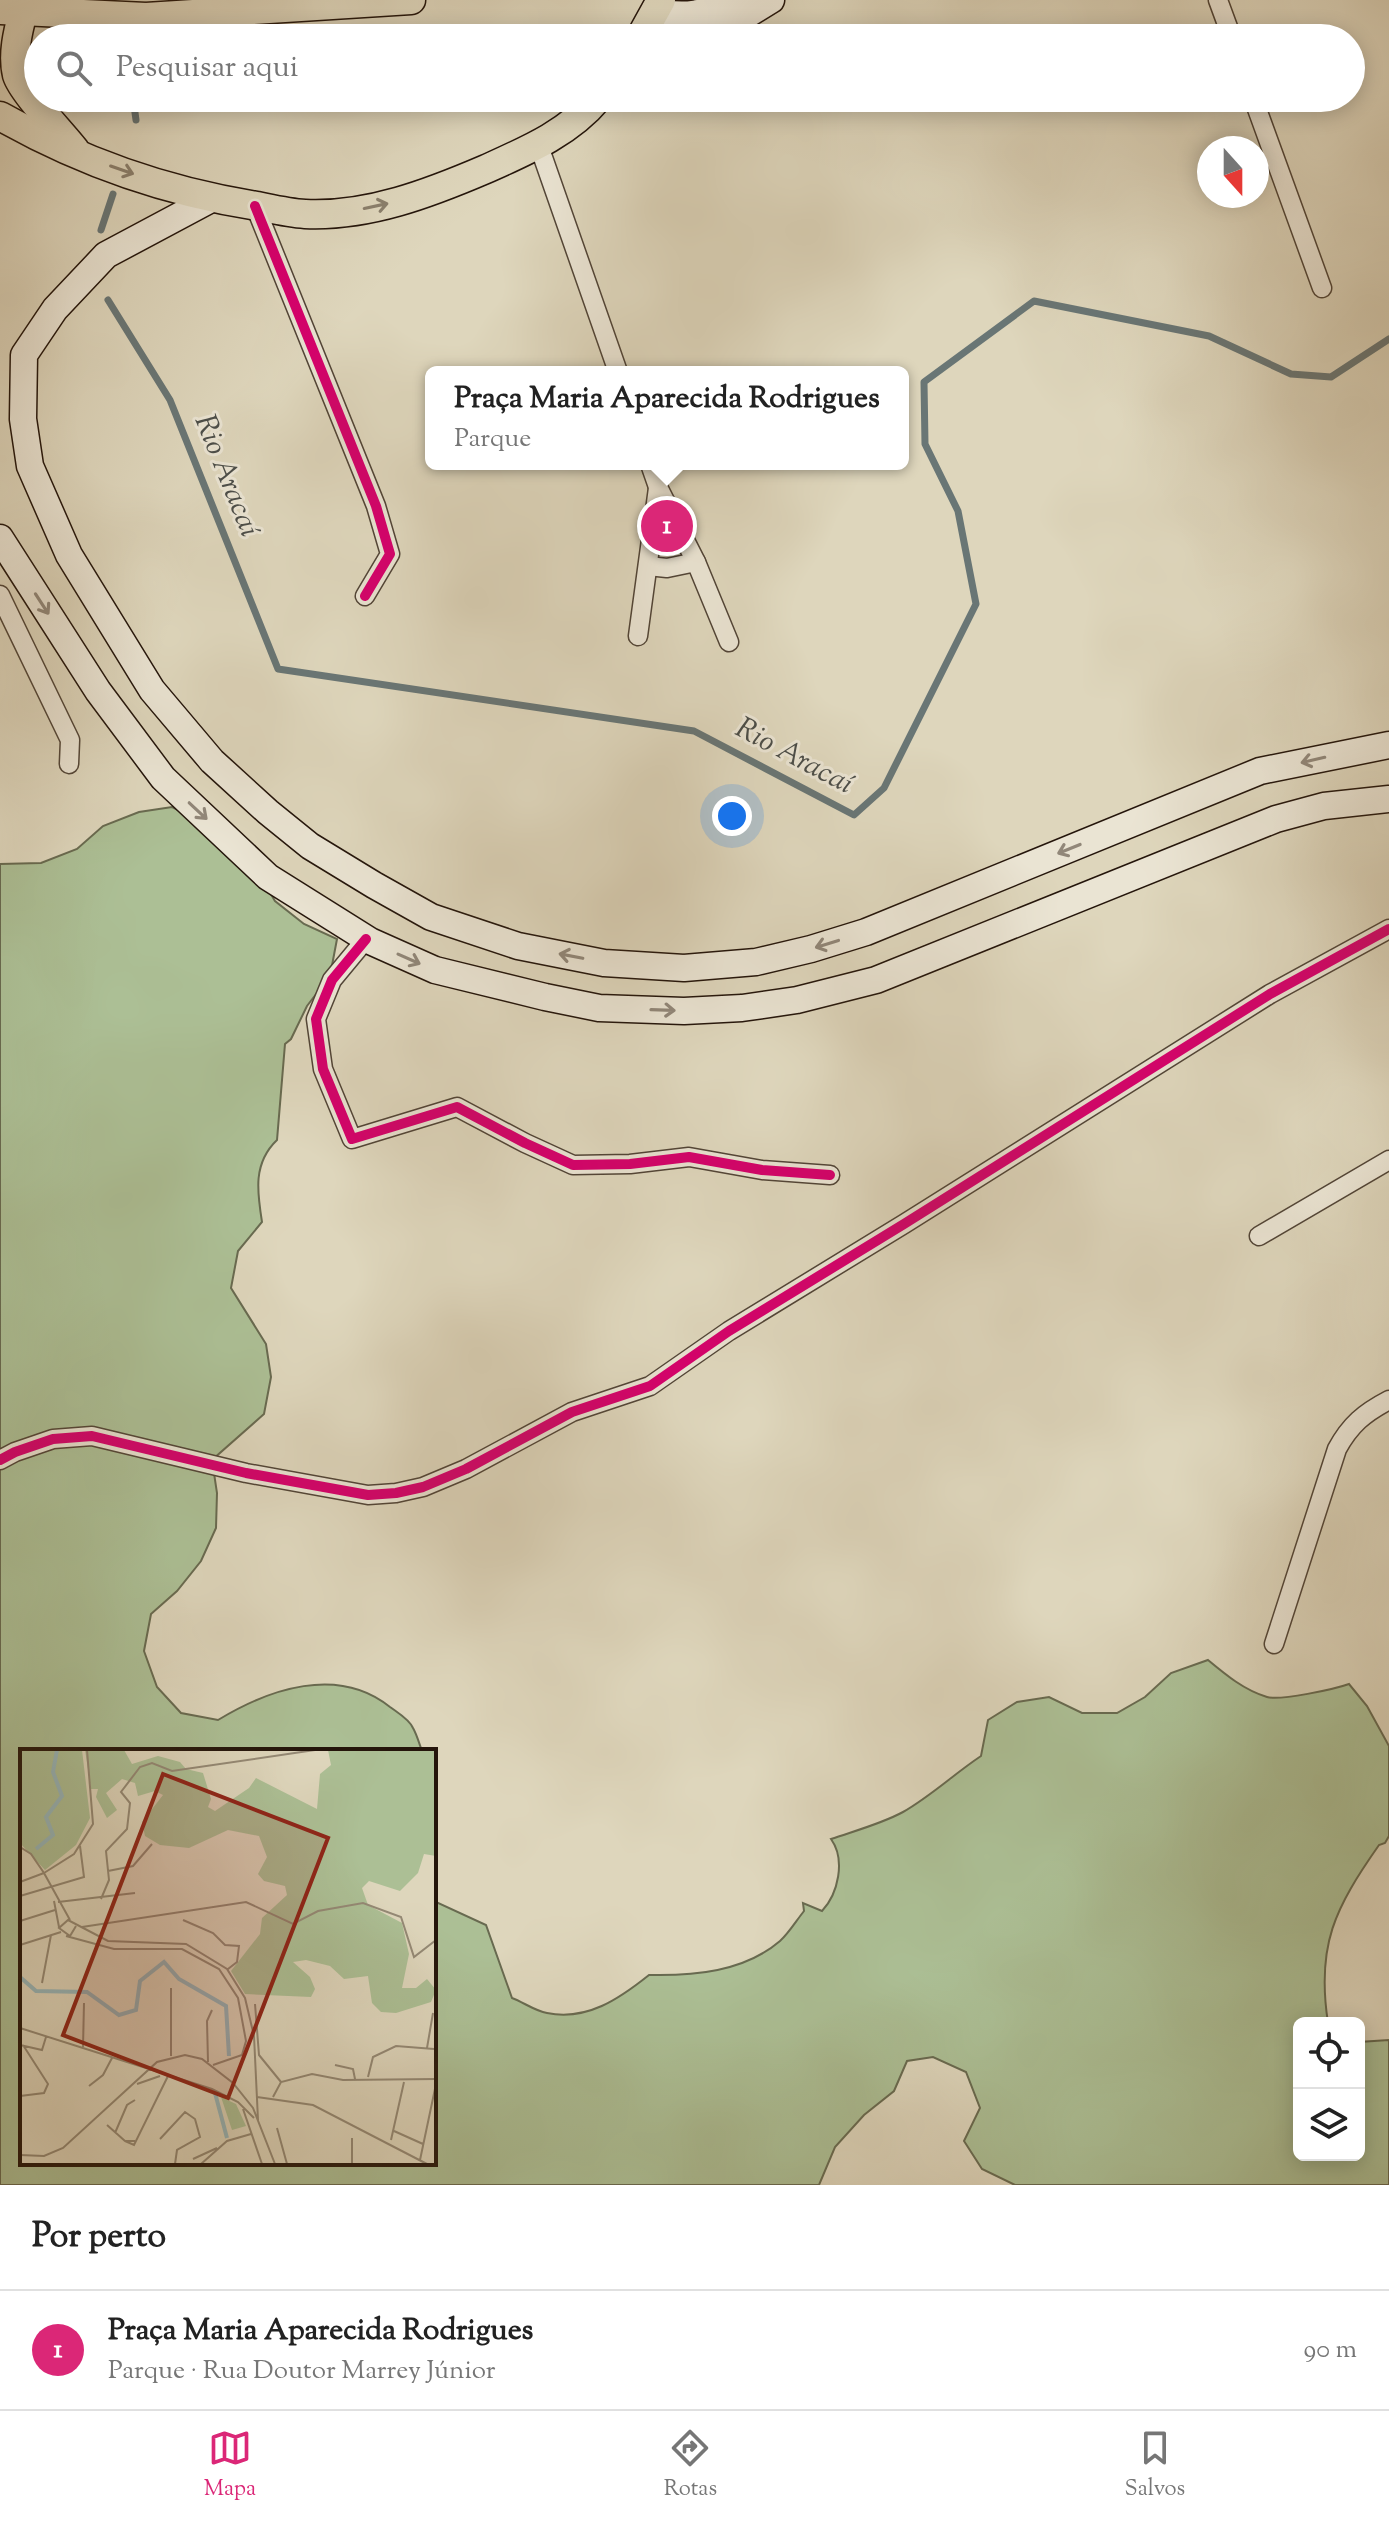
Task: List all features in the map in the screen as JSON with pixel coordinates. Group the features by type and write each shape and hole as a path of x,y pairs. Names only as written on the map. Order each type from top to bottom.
{"main road":[{"path":"24,88 17,75 17,35 12,11 146,17 411,0"},
{"path":"646,24 654,3 671,16 686,16 742,0"},
{"path":"732,24 771,0"},
{"path":"43,112 79,156"},
{"path":"0,116 79,156 211,199 305,214 371,208 435,190 539,146 584,112"},
{"path":"211,199 106,255 12,360 30,466 69,555 152,690 212,761 310,846 431,917 518,946 604,963 684,968 756,962 866,932 1260,771 1389,745"},
{"path":"0,538 98,691 163,778 268,877 366,939 435,970 599,1008 684,1011 756,1006 797,1000 876,980 1276,819 1324,806 1389,799"}],"street":[{"path":"1218,0 1227,24"},
{"path":"1258,112 1322,288"},
{"path":"539,146 616,366"},
{"path":"255,206 376,506 390,554 365,596"},
{"path":"652,470 696,562 729,642"},
{"path":"638,636 658,487"},
{"path":"648,566 667,568 696,562"},
{"path":"0,595 70,740 69,764"},
{"path":"0,1460 53,1439 92,1436 246,1473 368,1495 423,1487 466,1469 572,1412 650,1386 729,1331 1270,994 1389,929"},
{"path":"366,939 332,980 316,1019 323,1069 352,1139 457,1107 573,1165 630,1164 689,1157 762,1170 830,1175"},
{"path":"1259,1236 1389,1160"},
{"path":"1274,1644 1337,1449 1347,1430 1358,1419 1389,1400"}],"green space":[{"path":"172,807 205,823 258,872 275,901 304,924 337,939 330,976 307,1006 291,1039 285,1044 277,1140 260,1168 262,1222 238,1251 231,1288 266,1344 271,1377 264,1414 212,1460 217,1493 216,1528 201,1561 177,1591 151,1614 144,1651 157,1687 181,1713 218,1720 281,1691 326,1684 348,1687 370,1694 406,1719 421,1749 20,1749 20,2165 436,2165 436,1902 486,1925 512,1998 547,2013 562,2015 589,2011 614,2000 649,1975 700,1973 734,1966 751,1960 780,1941 804,1911 803,1903 822,1911 828,1904 836,1886 839,1867 836,1847 831,1839 903,1812 981,1756 988,1720 1017,1702 1049,1697 1082,1713 1117,1713 1145,1697 1171,1673 1208,1660 1243,1686 1267,1697 1295,1696 1349,1684 1367,1706 1389,1746 1389,1836 1385,1843 1379,1845 1351,1888 1332,1928 1325,1971 1327,2017 1293,2017 1293,2161 1365,2161 1365,2042 1389,2040 1389,2185 1015,2185 982,2169 964,2141 980,2108 966,2072 933,2057 907,2061 894,2091 864,2115 835,2147 819,2185 0,2185 0,864 41,863 77,849 103,826 139,812"}],"waterway":[{"name":"Rio Aracaí","path":"135,112 136,120"},
{"name":"Rio Aracaí","path":"101,230 113,194"},
{"name":"Rio Aracaí","path":"108,300 170,400 278,669 694,731 854,815 884,788 976,604 958,511 925,444 924,382 1034,301 1209,336 1291,374 1331,377 1389,339"}],"cycle path":[{"path":"255,206 376,506 390,554 365,596"},
{"path":"0,1460 53,1439 92,1436 246,1473 368,1495 423,1487 466,1469 572,1412 650,1386 729,1331 1270,994 1389,929"},
{"path":"366,939 332,980 316,1019 323,1069 352,1139 457,1107 573,1165 630,1164 689,1157 762,1170 830,1175"}],"place":[{"name":"Praça Maria Aparecida Rodrigues","path":"667,526"}]}
